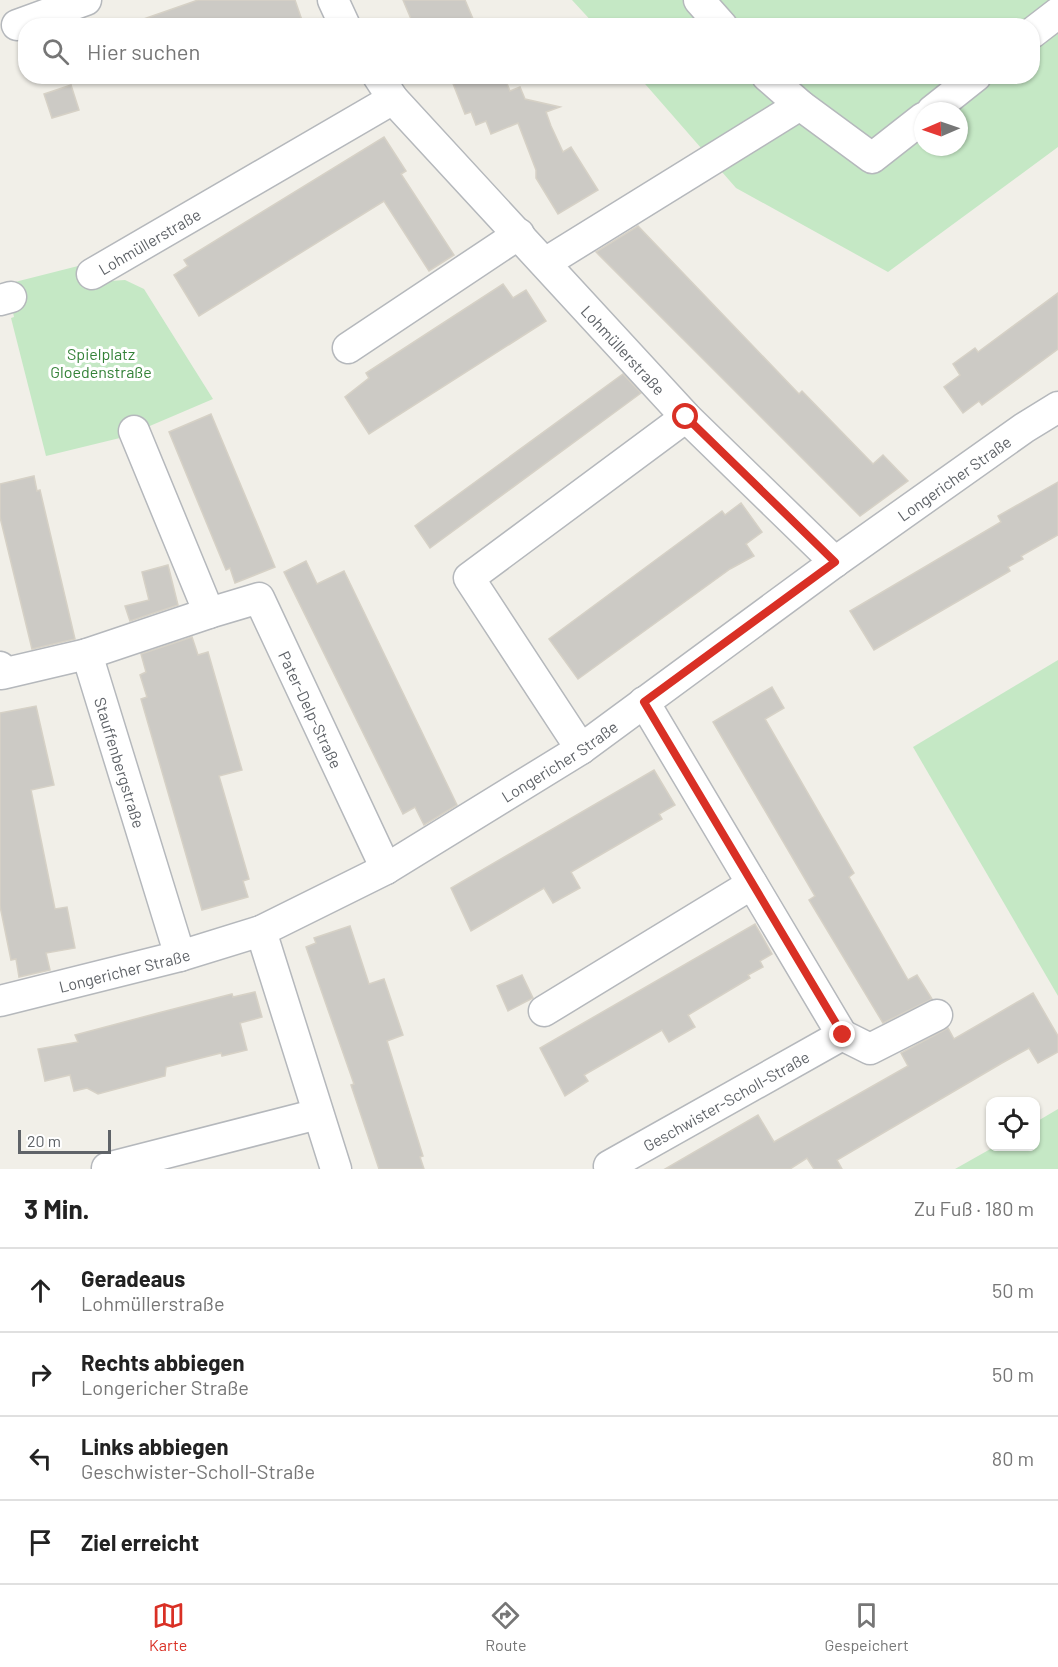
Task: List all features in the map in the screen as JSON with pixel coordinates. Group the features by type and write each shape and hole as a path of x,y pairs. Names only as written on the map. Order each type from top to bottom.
{"street":[{"path":"36,18 86,0"},
{"path":"333,0 341,18"},
{"path":"1040,27 1058,13"},
{"path":"776,84 800,105 872,158 914,125"},
{"path":"943,102 966,84"},
{"name":"Lohmüllerstraße","path":"92,274 385,88 686,417 835,562"},
{"path":"545,263 800,105"},
{"path":"348,348 519,234"},
{"name":"Longericher Straße","path":"0,1001 180,956 261,931 386,869 581,749 835,562 1024,428 1058,407"},
{"path":"581,749 470,578 686,417"},
{"path":"134,431 209,613"},
{"name":"Pater-Delp-Straße","path":"87,654 259,598 386,869"},
{"path":"1,672 87,654"},
{"name":"Stauffenbergstraße","path":"87,654 180,956"},
{"path":"644,702 843,1035 870,1050 937,1015"},
{"path":"544,1011 752,884"},
{"path":"261,931 336,1169"},
{"name":"Geschwister-Scholl-Straße","path":"609,1166 843,1035"},
{"path":"107,1168 318,1113"}],"green space":[{"path":"572,0 1058,0 1058,147 888,272 736,188 645,84 1040,84 1040,18 589,18"},
{"name":"Spielplatz Gloedenstraße","path":"86,264 110,281 125,280 144,289 213,399 124,437 46,456 11,318 14,317 7,284"},
{"path":"1058,660 1058,996 913,747"},
{"path":"1058,1109 1058,1169 955,1169 987,1151 1040,1151 1040,1120"}],"building":[{"path":"198,0 295,0 301,18 146,18"},
{"path":"403,0 465,0 473,18 411,18"},
{"path":"453,84 507,84 510,91 520,87 525,99 560,107 546,112 551,126 563,152 571,147 598,190 558,214 536,178 536,170 518,123 491,134 486,121 476,125 471,112 465,114"},
{"path":"71,85 79,110 52,118 44,94"},
{"path":"384,137 406,171 401,174 454,255 429,271 384,201 199,316 174,275 188,266 184,260"},
{"path":"638,226 799,394 802,391 873,464 883,455 908,481 860,516 596,252"},
{"path":"503,284 513,298 526,290 546,321 369,434 345,397 369,378 366,373"},
{"path":"1058,293 1058,349 982,405 979,401 963,413 944,387 960,375 953,364 975,348 978,352"},
{"path":"623,374 641,393 430,548 415,526"},
{"path":"211,414 275,567 235,583 230,568 226,570 169,432"},
{"path":"34,476 37,491 40,490 75,639 32,649 0,517 0,484"},
{"path":"1058,482 1058,535 1021,556 1023,559 1008,567 1010,571 874,650 850,611 1001,522 998,516"},
{"path":"741,503 762,532 746,544 754,556 730,569 578,679 549,639 722,511 725,515"},
{"path":"306,561 317,584 344,571 457,805 424,825 415,807 403,814 284,572"},
{"path":"168,565 178,605 130,621 125,606 149,600 142,572"},
{"path":"192,637 198,655 208,652 242,770 219,776 249,879 243,881 248,897 202,910 141,699 147,697 140,675 146,672 141,654"},
{"path":"772,687 784,708 765,719 854,873 849,877 908,980 917,975 932,999 883,1023 809,900 815,896 713,722"},
{"path":"36,706 54,785 31,790 55,909 67,907 75,948 46,953 50,970 19,977 16,959 11,960 0,906 0,713"},
{"path":"654,770 675,805 659,814 662,819 571,872 580,888 553,903 544,888 471,931 451,888"},
{"path":"755,924 772,954 760,961 763,967 748,975 750,978 688,1015 695,1027 669,1042 662,1030 584,1075 588,1081 565,1096 540,1048"},
{"path":"350,926 369,984 384,979 403,1035 387,1041 423,1156 420,1157 424,1169 379,1169 351,1085 354,1084 306,947 316,943 314,938"},
{"path":"522,975 533,998 508,1011 497,986"},
{"path":"255,992 262,1017 240,1023 247,1050 222,1056 221,1053 166,1067 165,1076 98,1094 87,1088 74,1091 70,1075 45,1081 38,1049 78,1042 75,1035 158,1013 232,994 233,997"},
{"path":"1033,993 1058,1036 1058,1052 1038,1063 1029,1048 837,1160 842,1169 814,1169 807,1158 790,1169 665,1169 758,1115 774,1142 908,1066 901,1053 948,1028 954,1039"}],"route":[{"path":"686,417 835,562 644,702 843,1035"}]}
